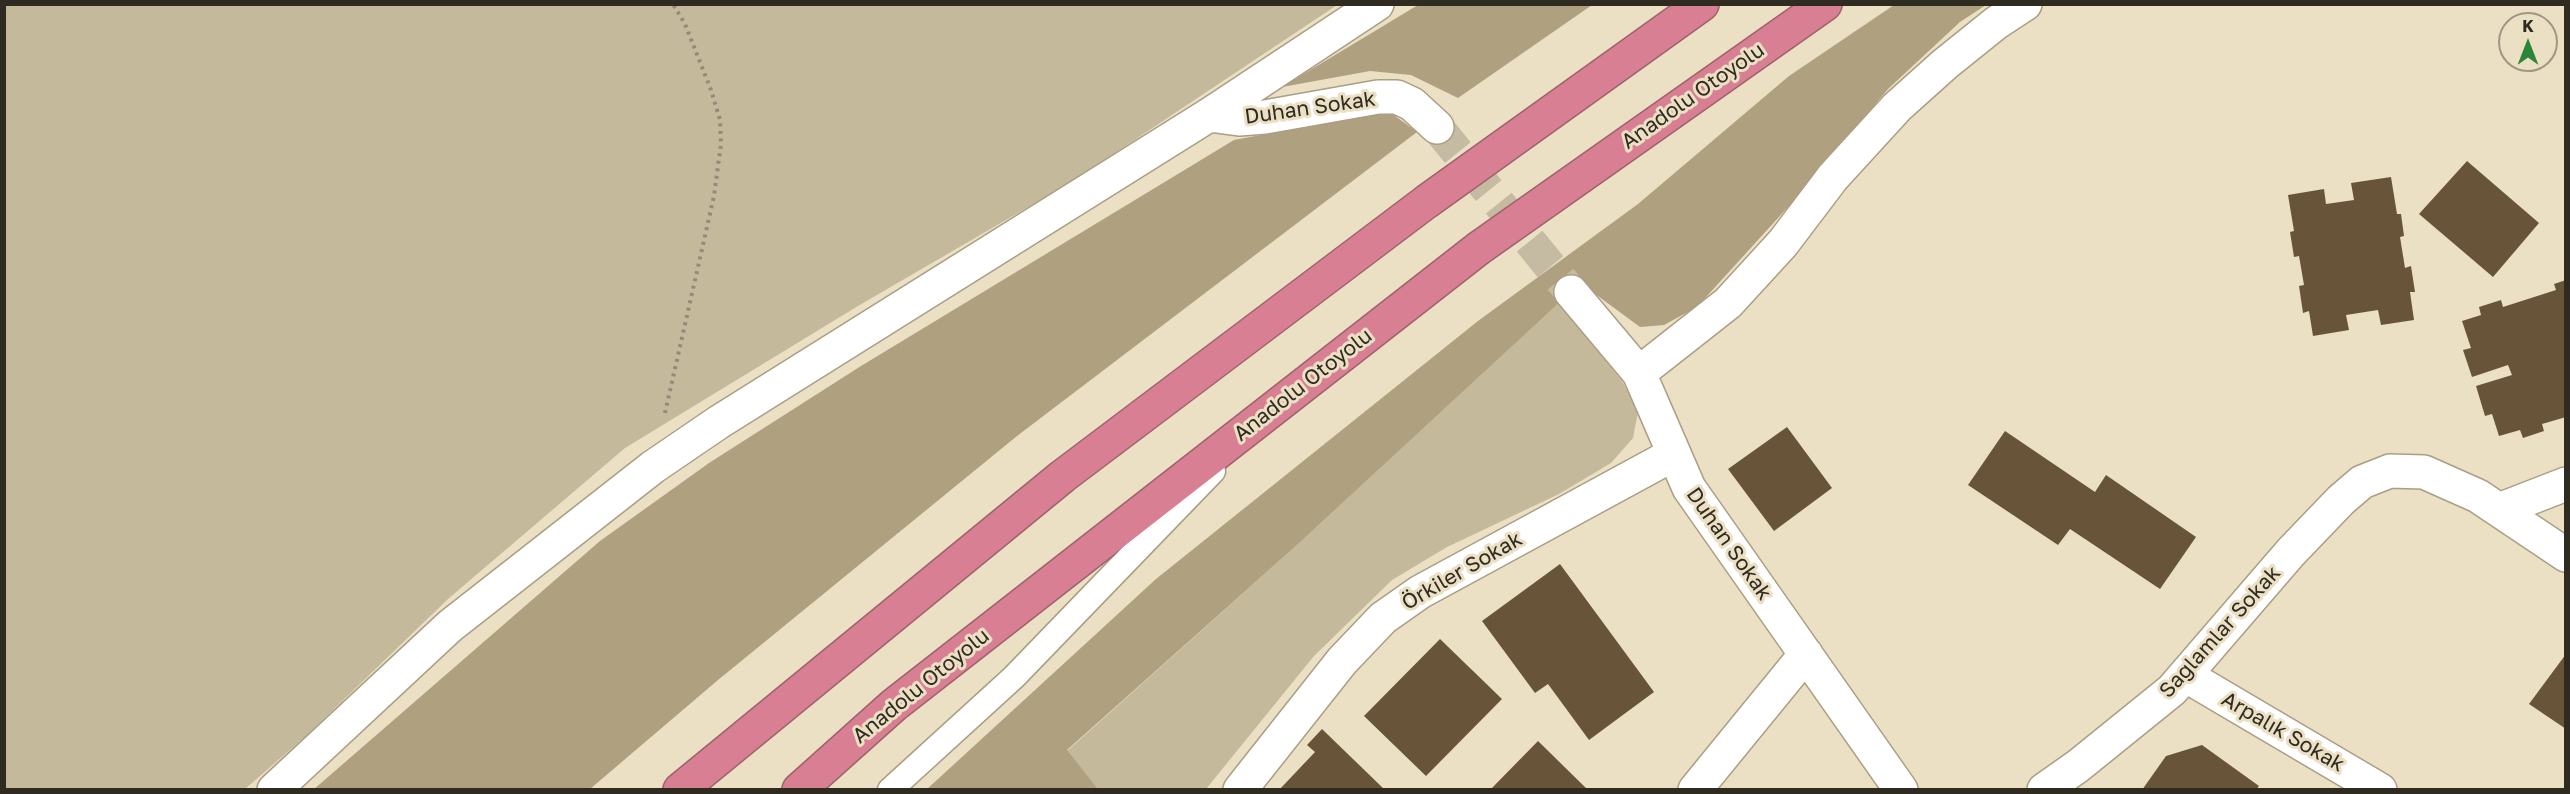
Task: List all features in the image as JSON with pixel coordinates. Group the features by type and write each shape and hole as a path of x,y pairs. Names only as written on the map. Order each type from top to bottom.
{"highway":[{"path":"680,789 1064,476 1426,202 1702,4"},
{"name":"Anadolu Otoyolu","path":"799,789 894,705 1488,242 1824,4"}],"street":[{"path":"274,789 450,626 653,467 719,422 1209,115 1377,4"},
{"path":"1639,372 1728,303 1783,243 1833,177 1897,107 1945,64 1996,23 2025,4"},
{"name":"Duhan Sokak","path":"1209,115 1239,119 1265,117 1378,97 1398,97 1412,104 1437,127"},
{"name":"Duhan Sokak","path":"1571,292 1639,372 1689,488 1901,789"},
{"name":"Örkiler Sokak","path":"1240,789 1342,660 1383,618 1420,592 1674,454"},
{"name":"Sağlamlar Sokak","path":"2044,789 2078,766 2172,690 2291,552 2341,500 2362,482 2390,471 2424,472 2478,496 2499,510"},
{"path":"2499,510 2565,484"},
{"path":"2499,510 2565,555"},
{"path":"1695,789 1806,654"},
{"name":"Arpalık Sokak","path":"2185,675 2380,789"}],"lane":[{"path":"890,789 1014,677 1278,404"}],"path":[{"path":"653,467 714,196 721,144 720,120 711,90 686,24 673,4"}],"shaded area":[{"path":"5,5 1337,5 1073,181 858,306 625,448 448,599 307,735 245,789 5,790"},
{"path":"1418,5 1592,5 1458,98 1411,75 1370,71 1282,87"},
{"path":"1894,5 1986,5 1960,22 1888,89 1798,196 1697,307 1664,325 1640,327 1583,285 1559,303 1297,545 1067,750 1098,789 926,790 1156,579 1478,321 1638,204 1789,76"},
{"path":"1391,113 1417,132 1017,436 718,680 590,789 313,790 600,541 709,463 861,366 1234,140 1368,115"},
{"path":"1559,303 1622,381 1638,412 1633,438 1611,463 1559,494 1447,547 1392,580 1314,656 1206,789 1098,789 1067,751 1297,545"}],"building":[{"path":"2467,161 2539,223 2493,277 2419,214"},
{"path":"2391,177 2397,214 2401,214 2404,236 2400,237 2405,268 2411,266 2415,292 2410,292 2414,320 2381,325 2378,310 2346,315 2349,330 2313,336 2309,311 2303,313 2299,286 2304,285 2299,256 2294,257 2290,232 2294,231 2288,195 2324,189 2326,204 2354,200 2351,183"},
{"path":"2566,280 2566,417 2542,424 2544,431 2523,438 2520,430 2499,436 2492,414 2485,416 2476,386 2512,375 2508,365 2472,377 2463,350 2471,348 2462,321 2481,315 2479,307 2501,300 2503,307 2556,290 2554,284"},
{"path":"1787,427 1832,488 1774,531 1728,469"},
{"path":"2005,431 2095,492 2106,475 2196,537 2160,589 2070,529 2058,545 1968,485"},
{"path":"1560,564 1654,692 1589,740 1548,684 1535,693 1482,621"},
{"path":"1440,639 1502,699 1426,776 1364,716"},
{"path":"2566,654 2566,729 2529,704"},
{"path":"1322,729 1385,790 1279,790 1315,752 1307,745"},
{"path":"1538,741 1588,790 1490,790"},
{"path":"2202,745 2259,786 2256,790 2142,790 2166,756"}],"tunnel":[{"path":"1437,127 1571,292"}]}
